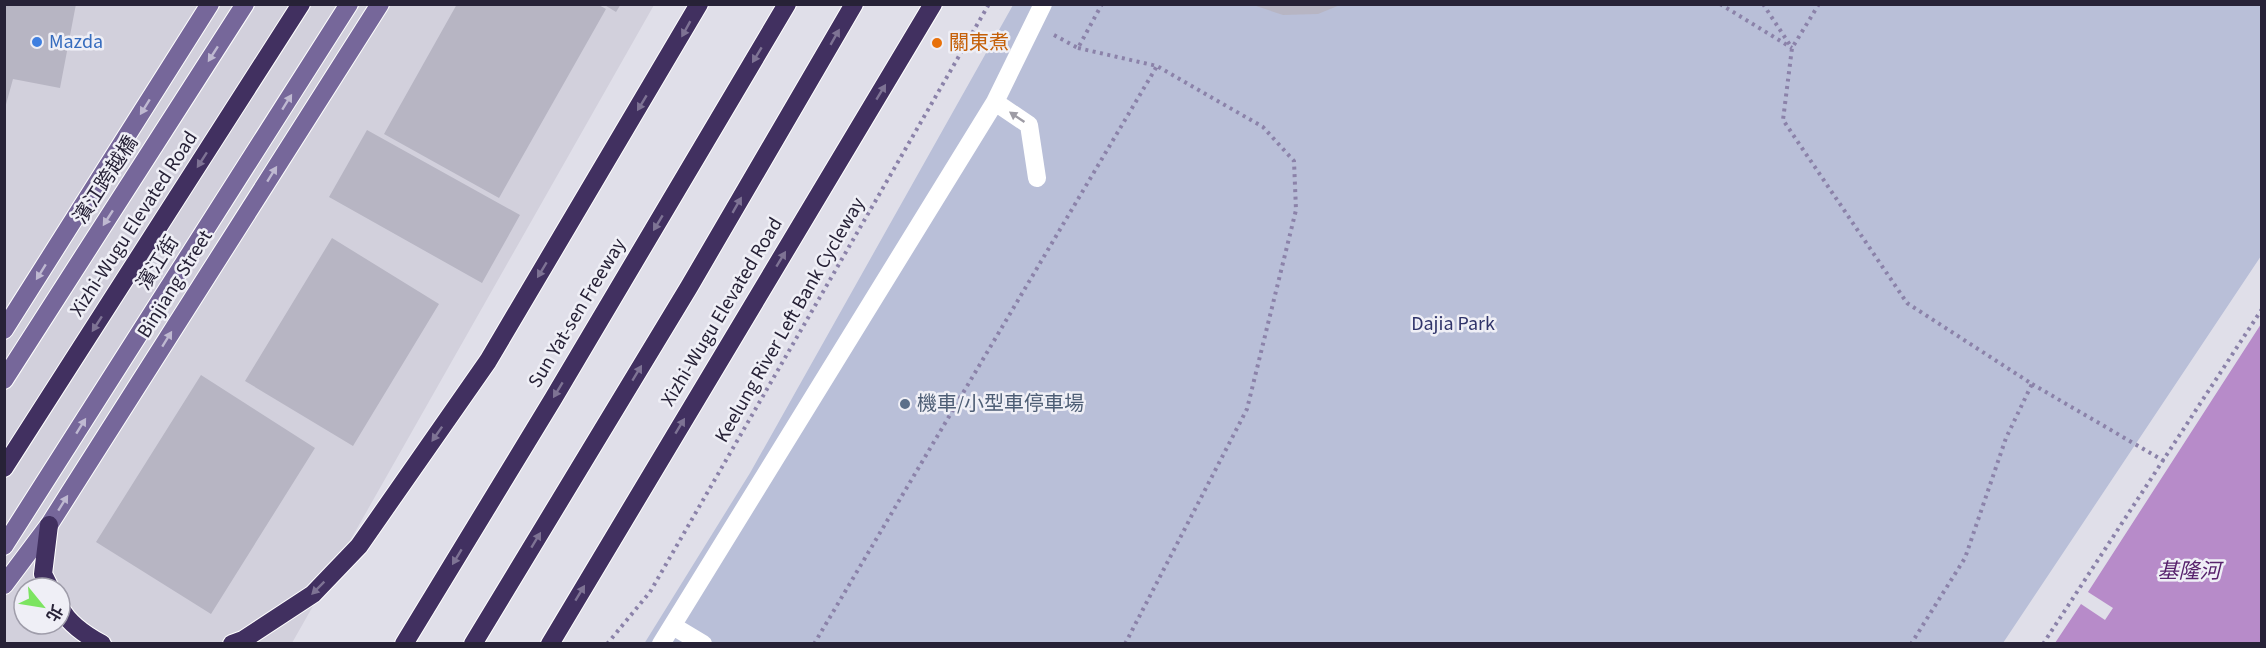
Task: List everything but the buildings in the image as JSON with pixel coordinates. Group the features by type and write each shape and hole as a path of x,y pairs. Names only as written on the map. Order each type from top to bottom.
{"highway":[{"name":"Xizhi-Wugu Elevated Road","path":"4,468 301,4"},
{"path":"232,644 243,640 313,594 359,546 488,361 699,4"},
{"name":"Sun Yat-sen Freeway","path":"404,644 553,399 787,4"},
{"path":"473,644 689,287 854,4"},
{"name":"Xizhi-Wugu Elevated Road","path":"550,644 933,4"},
{"path":"44,576 49,525"},
{"path":"72,622 90,638 102,644"}],"main road":[{"path":"4,330 210,4"},
{"name":"濱江跨越橋","path":"4,380 245,4"},
{"name":"濱江街","path":"4,546 349,4"},
{"name":"Binjiang Street","path":"4,585 49,525 380,4"}],"lane":[{"path":"661,644 996,102 1043,4"},
{"path":"996,102 1029,125 1037,178"},
{"path":"673,626 704,644"}],"path":[{"name":"Keelung River Left Bank Cycleway","path":"608,644 650,592 988,4"},
{"path":"1720,4 1792,48"},
{"path":"1763,4 1792,48"},
{"path":"1819,4 1792,48 1783,120 1907,303 2032,384 2164,461"},
{"path":"1078,48 1157,66 1263,127 1294,161 1296,210 1247,409 1125,644"},
{"path":"814,644 1157,66"},
{"path":"2043,644 2262,309"},
{"path":"1911,644 1965,558 2006,438 2032,384"}],"shaded area":[{"path":"4,5 654,5 292,643 5,643"}],"green space":[{"name":"Dajia Park","path":"1013,5 2261,5 2261,256 2003,643 644,644 750,473"}],"water":[{"name":"基隆河","path":"2261,324 2261,643 2055,643 2081,604 2105,620 2113,608 2088,592"}],"place":[{"name":"Mazda","path":"37,42"},
{"name":"關東煮","path":"937,43"},
{"name":"機車/小型車停車場","path":"905,404"}]}
